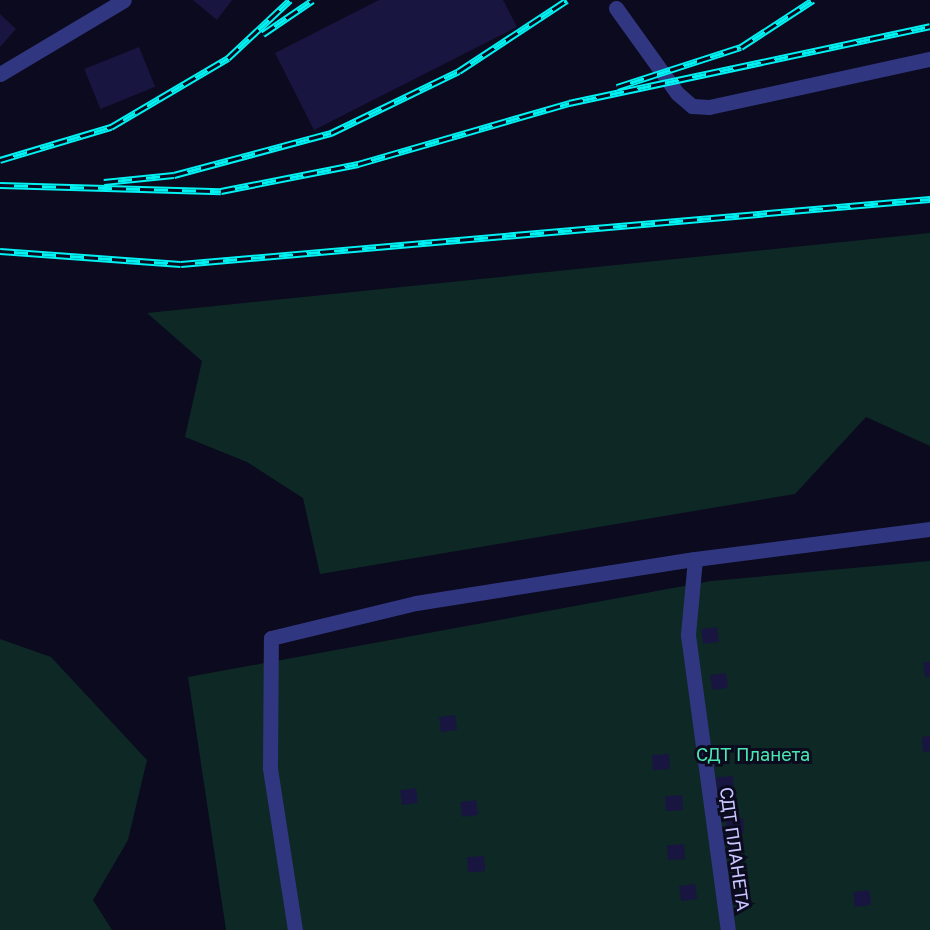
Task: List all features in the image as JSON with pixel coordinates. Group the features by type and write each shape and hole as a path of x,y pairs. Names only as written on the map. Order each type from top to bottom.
{"street":[{"path":"0,74 124,0"},
{"path":"616,8 677,93 692,106 709,107 930,59"},
{"path":"295,930 270,768 271,638 416,603 695,559 930,530"},
{"name":"СДТ ПЛАНЕТА","path":"695,559 688,635 691,669 728,930"}],"green space":[{"path":"930,233 930,446 866,417 795,494 320,574 303,498 247,462 185,437 202,361 147,313"},
{"name":"СДТ Планета","path":"930,561 930,930 226,930 188,677 711,581"},
{"path":"0,639 51,657 147,760 128,840 93,900 112,930 0,930"}],"building":[{"path":"193,0 232,0 217,20"},
{"path":"379,0 503,0 517,27 314,130 275,53"},
{"path":"0,14 16,29 0,47"},
{"path":"139,47 155,87 100,109 84,69"},
{"path":"717,627 719,642 703,644 701,629"},
{"path":"923,662 930,662 930,677 925,677"},
{"path":"726,673 728,688 712,690 710,675"},
{"path":"455,715 457,730 441,732 439,717"},
{"path":"930,736 930,751 923,752 922,737"},
{"path":"669,754 670,769 653,770 652,755"},
{"path":"733,776 734,791 717,792 716,777"},
{"path":"416,788 418,803 402,805 400,790"},
{"path":"682,795 683,810 666,811 665,796"},
{"path":"476,800 478,815 462,817 460,802"},
{"path":"743,818 744,833 727,834 726,819"},
{"path":"684,844 685,859 668,860 667,845"},
{"path":"484,856 485,871 468,872 467,857"},
{"path":"695,884 697,899 681,901 679,886"},
{"path":"869,890 871,905 855,907 853,892"}],"railway":[{"path":"0,160 111,127 228,58 290,0"},
{"path":"263,34 313,0"},
{"path":"104,182 174,175 331,133 459,71 567,0"},
{"path":"617,87 741,47 813,0"},
{"path":"0,185 221,191 358,164 569,103 930,26"},
{"path":"0,251 181,264 930,199"}]}
